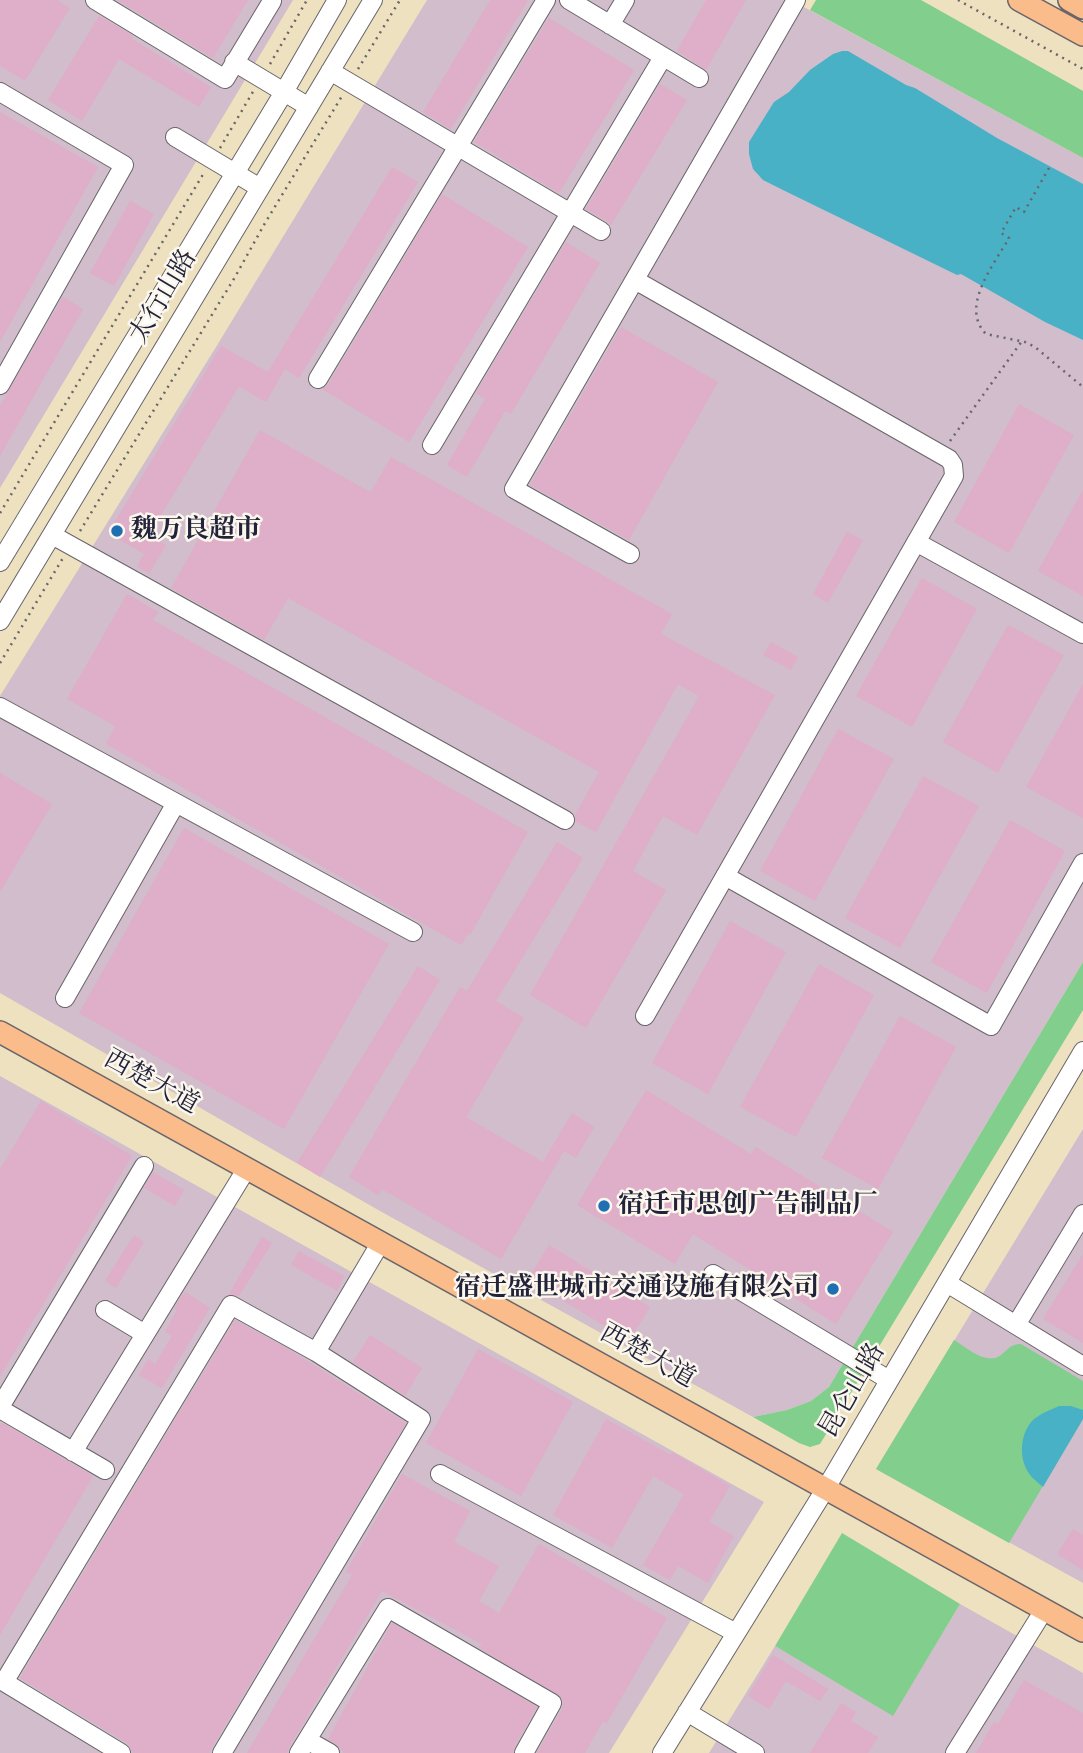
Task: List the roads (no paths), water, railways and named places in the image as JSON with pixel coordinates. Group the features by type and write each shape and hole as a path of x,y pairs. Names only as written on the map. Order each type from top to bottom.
{"main road":[{"path":"1019,0 1083,35"},
{"path":"1069,0 1083,8"},
{"name":"西楚大道","path":"0,1032 1083,1631"}],"street":[{"path":"95,0 225,79 272,1"},
{"name":"太行山路","path":"0,562 337,0"},
{"name":"太行山路","path":"0,621 373,0"},
{"path":"318,379 546,0"},
{"path":"569,0 699,78"},
{"path":"610,25 625,0"},
{"path":"630,554 514,489 796,0"},
{"path":"432,445 663,57"},
{"path":"234,62 309,107"},
{"path":"330,71 601,232"},
{"path":"0,92 124,165 0,385"},
{"path":"175,137 260,188"},
{"path":"635,280 949,459 954,476 645,1016"},
{"path":"52,535 565,820"},
{"path":"916,542 1083,634"},
{"path":"0,707 413,932"},
{"path":"65,998 176,803"},
{"path":"725,876 991,1026 1083,863"},
{"name":"昆仑山路","path":"662,1753 826,1488 1083,1051"},
{"path":"104,1470 0,1408 144,1166"},
{"path":"73,1452 247,1168"},
{"path":"1016,1325 1083,1214"},
{"path":"316,1352 381,1242"},
{"path":"713,1274 889,1380"},
{"path":"947,1283 1083,1366"},
{"path":"121,1753 4,1682 232,1305 316,1352 421,1419 222,1753"},
{"path":"105,1310 145,1334"},
{"path":"440,1474 736,1633"},
{"path":"330,1753 303,1746 387,1608 552,1703 524,1753"},
{"path":"955,1753 1044,1610"},
{"path":"687,1712 755,1753"}],"water":[{"path":"842,51 848,51 997,138 1083,184 1083,340 1045,322 961,274 957,275 763,180 753,169 749,142 774,102 789,92 810,70"},
{"path":"1059,1406 1083,1410 1083,1419 1043,1487 1026,1469 1022,1454 1023,1441 1034,1419"}],"place":[{"name":"魏万良超市","path":"117,531"},
{"name":"宿迁市思创广告制品厂","path":"604,1206"},
{"name":"宿迁盛世城市交通设施有限公司","path":"833,1289"}]}
